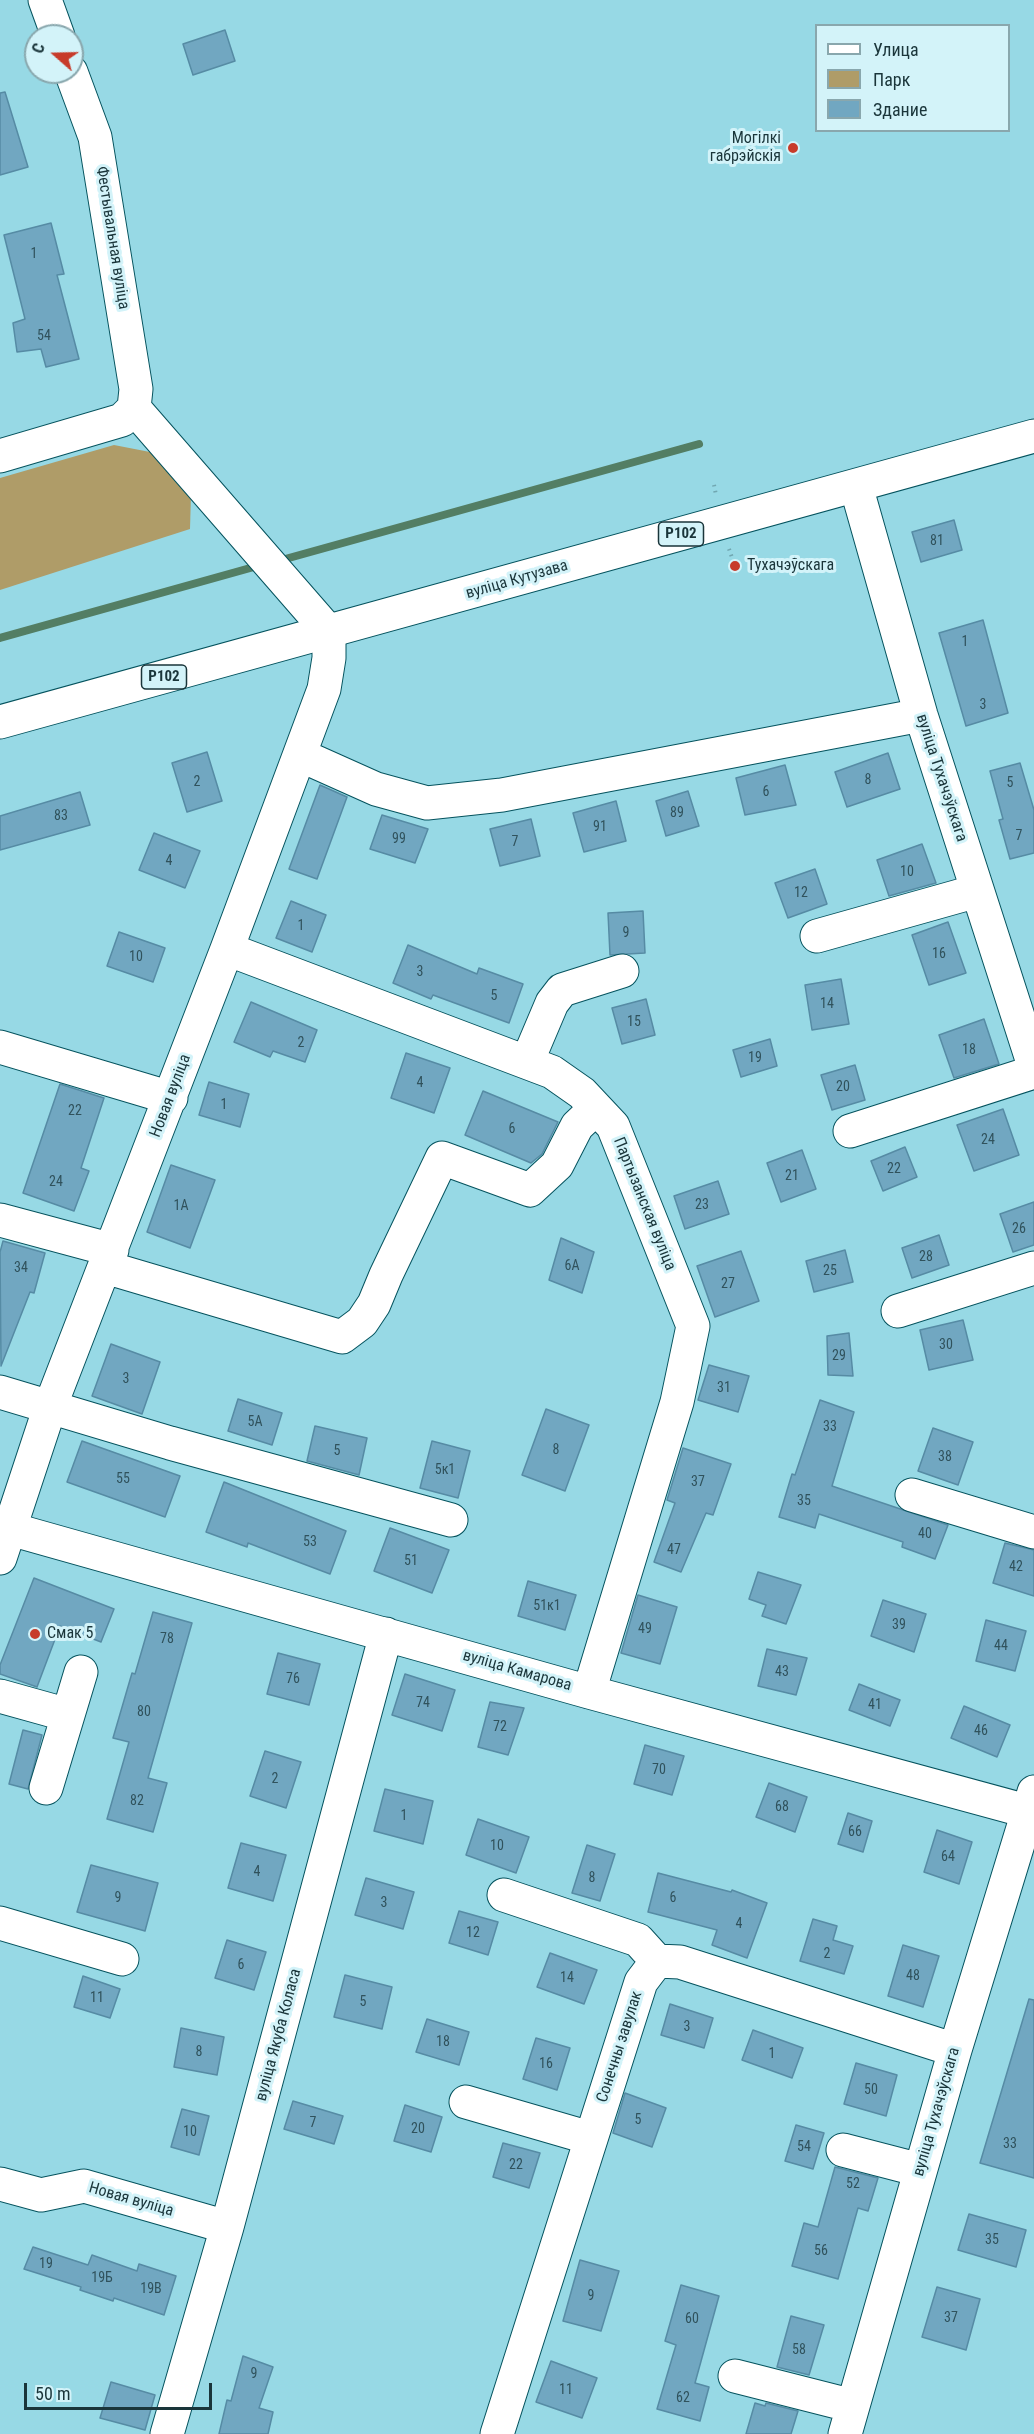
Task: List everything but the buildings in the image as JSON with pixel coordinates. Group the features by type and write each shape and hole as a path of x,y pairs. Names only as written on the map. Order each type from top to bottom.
{"street":[{"path":"45,0 54,24"},
{"name":"Фестывальная вуліца","path":"75,84 95,137 136,389 128,414"},
{"path":"0,456 128,414 269,563 328,632"},
{"name":"вуліца Кутузава","path":"0,722 1034,435"},
{"name":"вуліца Тухачэўскага","path":"856,486 921,715 1034,1066"},
{"name":"Новая вуліца","path":"3,1538 50,1407 171,1098 300,755 324,688 329,658 328,632"},
{"path":"300,755 376,789 427,803 502,795 921,715"},
{"path":"817,936 977,891"},
{"name":"Партызанская вуліца","path":"227,949 552,1072 582,1093 613,1126 693,1326 677,1402 589,1692"},
{"path":"527,1062 552,1003 562,990 622,970"},
{"path":"0,1047 171,1098"},
{"path":"850,1131 1034,1072"},
{"path":"0,1220 342,1337 362,1322 374,1304 442,1158 530,1190 557,1165 577,1126 596,1108"},
{"path":"898,1311 1034,1268"},
{"path":"0,1392 170,1443 451,1520"},
{"path":"912,1495 1034,1532"},
{"name":"вуліца Камарова","path":"3,1538 386,1634 589,1692 1032,1806"},
{"name":"вуліца Якуба Коласа","path":"167,2434 227,2227 386,1634"},
{"path":"46,1788 81,1672"},
{"path":"0,1696 68,1715"},
{"name":"вуліца Тухачэўскага","path":"849,2420 955,2050 1032,1806"},
{"path":"504,1895 638,1940 657,1961 680,1962 955,2050"},
{"path":"0,1923 122,1959"},
{"name":"Сонечны завулак","path":"497,2434 641,1982 657,1961"},
{"path":"466,2102 591,2138"},
{"path":"843,2150 920,2170"},
{"name":"Новая вуліца","path":"0,2184 41,2195 84,2186 227,2227"},
{"path":"735,2376 849,2420"}],"green space":[{"path":"114,445 155,453 191,494 190,529 0,590 0,478"}],"waterway":[{"path":"278,561 699,444"},
{"path":"0,638 261,565"}],"place":[{"name":"Могілкі габрэйскія","path":"793,148"},
{"name":"Тухачэўскага","path":"735,566"},
{"name":"Смак 5","path":"35,1634"}]}
